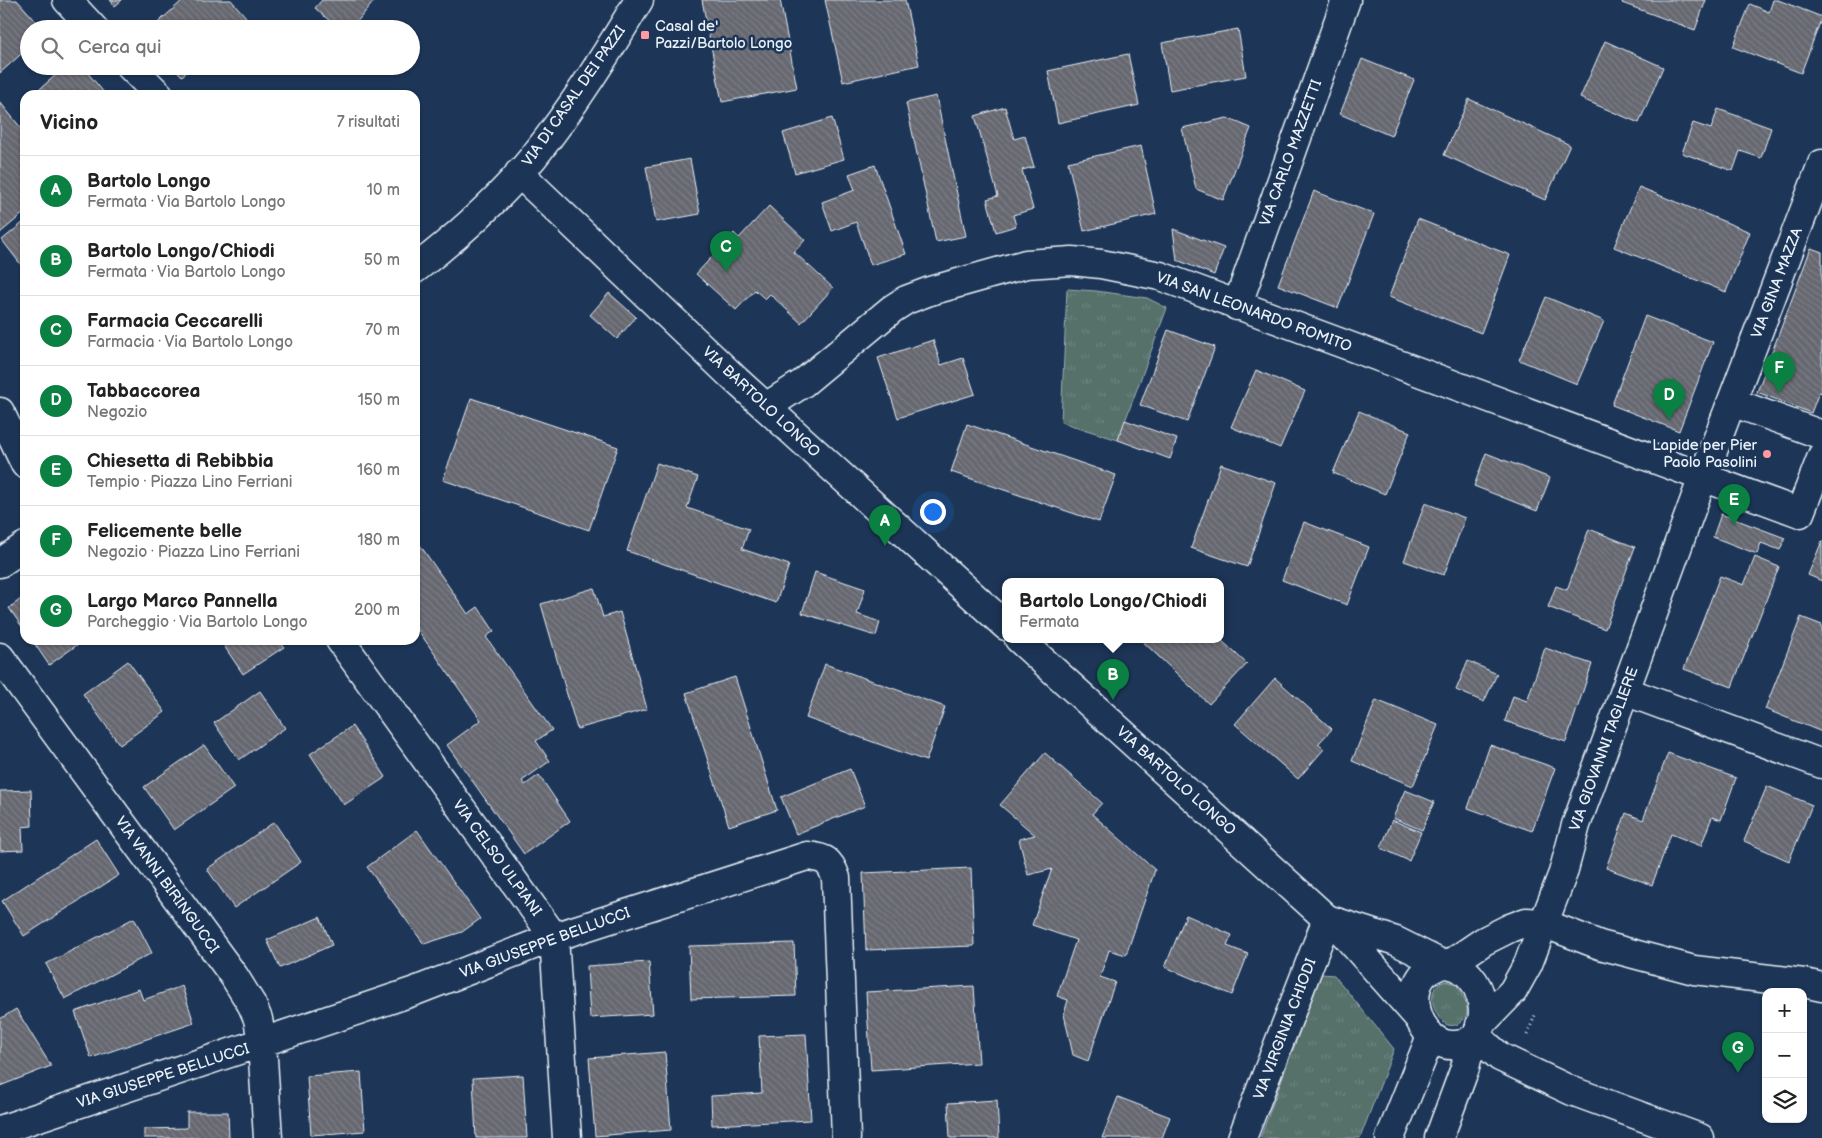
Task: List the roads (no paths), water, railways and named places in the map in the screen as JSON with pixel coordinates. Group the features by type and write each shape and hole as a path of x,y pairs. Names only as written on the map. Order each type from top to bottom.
{"street":[{"path":"67,0 86,20"},
{"name":"VIA DI CASAL DEI PAZZI","path":"420,265 467,226 519,173 567,111 639,0"},
{"name":"VIA CARLO MAZZETTI","path":"1237,306 1346,0"},
{"path":"139,75 154,90"},
{"name":"VIA GINA MAZZA","path":"1703,477 1822,164"},
{"name":"VIA BARTOLO LONGO","path":"519,173 766,407 1002,622"},
{"name":"VIA SAN LEONARDO ROMITO","path":"766,407 802,383 875,322 906,300 962,281 1026,264 1072,262 1110,266 1160,276 1800,513 1822,456"},
{"path":"1732,402 1822,435"},
{"path":"0,412 20,454"},
{"name":"VIA GIOVANNI TAGLIERE","path":"1543,923 1563,873 1576,825 1703,477"},
{"path":"0,563 20,549"},
{"name":"VIA BARTOLO LONGO","path":"1024,643 1330,920 1424,1027"},
{"name":"VIA CELSO ULPIANI","path":"344,645 554,937"},
{"name":"VIA VANNI BIRINGUCCI","path":"0,657 234,976 252,1005 258,1019 262,1043 268,1138"},
{"path":"1625,691 1822,764"},
{"name":"VIA GIUSEPPE BELLUCCI","path":"0,1130 415,991 554,937 807,856 821,858 826,861 832,867 836,878 846,1138"},
{"path":"1330,920 1396,941 1466,973 1479,991 1483,1011 1465,1068 1438,1138"},
{"name":"VIA VIRGINIA CHIODI","path":"1242,1138 1330,920"},
{"path":"1543,923 1528,964 1513,991 1476,1034 1460,1045 1449,1045 1436,1041 1424,1027 1415,1001 1419,983 1425,973 1446,964 1510,928 1526,922 1543,923 1600,945 1694,970 1804,983 1822,987"},
{"path":"554,937 567,1138"},
{"path":"1390,1138 1424,1027"},
{"path":"1476,1034 1500,1057 1572,1091 1700,1138"}],"place":[{"name":"Casal de' Pazzi/Bartolo Longo","path":"645,35"},
{"name":"Farmacia Ceccarelli","path":"726,272"},
{"name":"Felicemente belle","path":"1779,393"},
{"name":"Tabbaccorea","path":"1669,420"},
{"name":"Lapide per Pier Paolo Pasolini","path":"1767,454"},
{"name":"Chiesetta di Rebibbia","path":"1734,525"},
{"name":"Bartolo Longo","path":"885,546"},
{"name":"Bartolo Longo/Chiodi","path":"1113,700"},
{"name":"Largo Marco Pannella","path":"1738,1073"}]}
